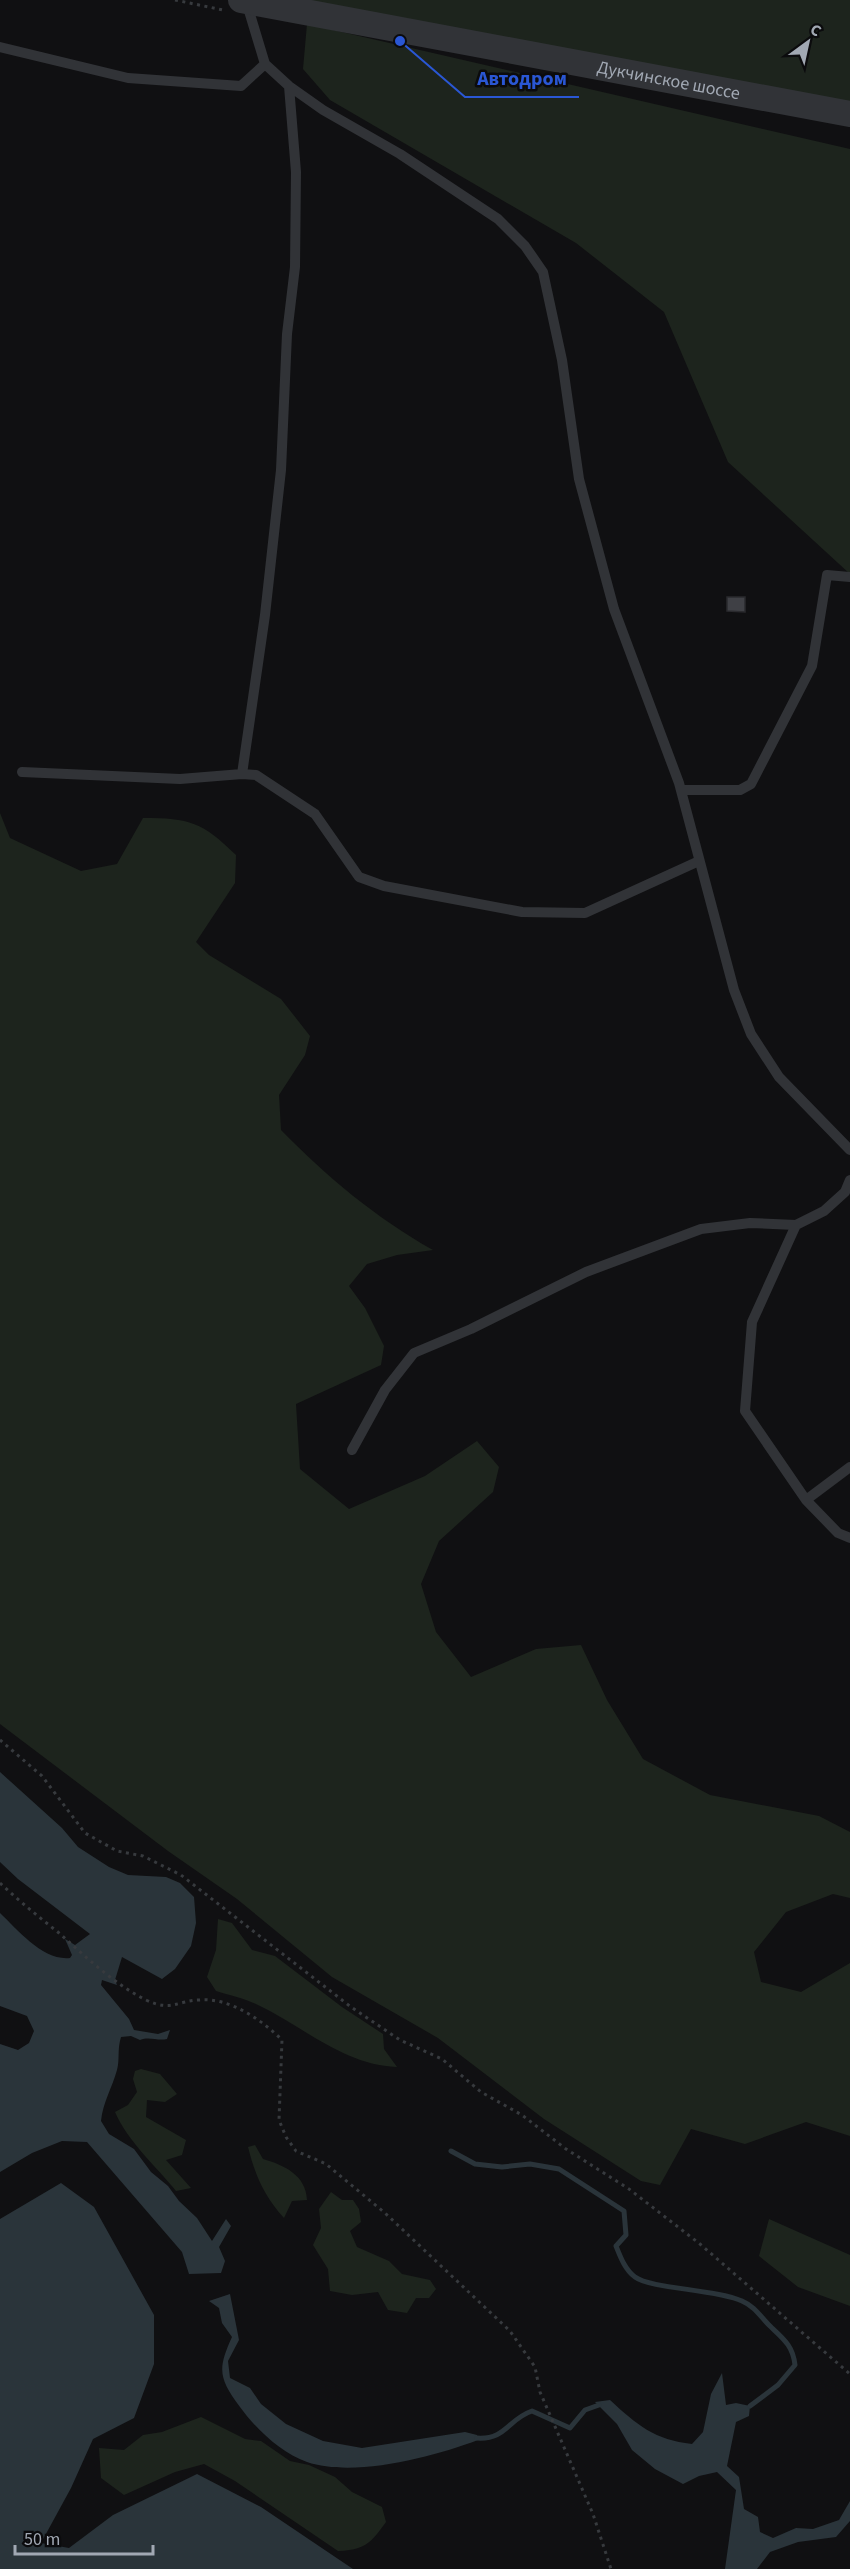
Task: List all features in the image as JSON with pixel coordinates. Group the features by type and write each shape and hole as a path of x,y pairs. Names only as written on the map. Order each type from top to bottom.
{"street":[{"name":"Дукчинское шоссе","path":"243,1 850,114"}],"lane":[{"path":"243,1 265,64 289,86 322,110 400,154 498,219 525,246 543,272 562,360 582,490 614,609 681,790 734,990 751,1034 779,1077 850,1150"},
{"path":"0,47 128,78 241,86 265,64"},
{"path":"242,774 265,615 281,470 287,334 295,267 296,172 289,86"},
{"path":"681,790 740,790 751,784 812,666 827,575 850,577"},
{"path":"22,772 180,778 256,775 315,813 359,877 384,886 522,912 585,913 699,861"},
{"path":"352,1450 385,1390 414,1353 471,1329 586,1272 701,1229 750,1223 796,1225 824,1211 845,1192 850,1180"},
{"path":"796,1225 752,1322 745,1411 806,1500 838,1533 850,1538"},
{"path":"806,1500 850,1467"}],"path":[{"path":"0,1740 42,1776 85,1833 117,1851 143,1856 181,1875 351,2007 400,2040 442,2059 482,2092 522,2115 566,2149 629,2189 700,2244 850,2374"},
{"path":"0,1883 115,1980 146,1999 161,2006 178,2006 196,2000 216,2000 266,2024 282,2040 284,2061 278,2087 279,2120 285,2137 296,2151 326,2164 385,2213 510,2331 535,2367 540,2392 593,2514 611,2569"}],"shaded area":[{"path":"241,0 850,0 850,114"},
{"path":"307,24 850,149 850,574 728,462 664,312 576,243 330,100 303,69"},
{"path":"0,813 10,838 81,871 117,864 143,818 173,819 194,824 214,835 236,855 235,883 196,942 209,955 281,999 310,1036 305,1055 279,1095 281,1130 353,1196 412,1238 433,1250 397,1255 367,1264 349,1286 365,1308 384,1346 381,1365 296,1404 300,1469 349,1509 425,1476 477,1441 499,1467 493,1492 439,1541 421,1584 436,1632 471,1677 536,1649 581,1645 607,1700 643,1759 710,1795 819,1816 850,1832 850,1898 833,1894 786,1912 754,1952 761,1982 801,1992 850,1963 850,2136 806,2122 745,2144 691,2129 660,2185 641,2181 544,2119 438,2038 332,1977 237,1899 168,1851 0,1724"},
{"path":"0,1772 62,1828 78,1847 109,1867 128,1875 166,1877 180,1883 194,1897 196,1923 191,1946 175,1969 162,1979 122,1957 115,1980 117,1985 102,1980 101,1985 129,2019 134,2030 158,2034 170,2030 167,2039 140,2040 131,2036 121,2037 117,2070 101,2121 109,2134 134,2149 151,2172 168,2186 179,2201 197,2218 212,2241 226,2219 231,2226 219,2247 225,2261 221,2273 189,2274 182,2252 87,2142 62,2141 32,2153 0,2172 0,2044 18,2050 29,2043 34,2031 27,2016 0,2006 0,1913 41,1950 60,1958 70,1958 72,1955 65,1939 75,1945 90,1934 18,1879 0,1862"},
{"path":"218,1919 232,1923 252,1950 275,1956 342,2007 383,2034 384,2049 397,2067 377,2065 341,2052 256,2004 216,1991 207,1977 216,1950"},
{"path":"141,2069 160,2074 177,2094 165,2102 147,2100 146,2117 186,2140 182,2155 166,2160 191,2188 176,2191 135,2144 115,2112 128,2105 137,2092 133,2079 135,2071"},
{"path":"255,2145 263,2159 293,2172 306,2191 307,2200 292,2201 284,2218 271,2202 257,2176 248,2147"},
{"path":"61,2183 94,2207 154,2315 154,2364 134,2418 93,2439 71,2488 41,2543 69,2548 113,2515 197,2474 261,2507 353,2569 0,2569 0,2219"},
{"path":"331,2192 342,2200 353,2200 359,2209 361,2222 350,2231 357,2247 389,2261 402,2274 430,2280 436,2289 429,2298 416,2298 407,2313 388,2310 378,2292 352,2295 330,2291 328,2269 313,2245 321,2228 319,2209"},
{"path":"769,2219 850,2255 850,2306 798,2287 759,2256"},
{"path":"230,2294 239,2340 228,2361 230,2378 250,2388 261,2404 286,2424 323,2441 362,2448 465,2432 477,2435 478,2440 417,2459 370,2467 326,2466 307,2462 288,2453 246,2415 224,2381 222,2366 232,2337 222,2323 219,2308 209,2301"},
{"path":"722,2373 726,2405 736,2403 750,2406 749,2416 736,2422 727,2466 739,2477 744,2509 758,2517 760,2532 773,2538 796,2528 813,2529 839,2520 850,2501 850,2521 836,2537 798,2542 770,2552 757,2569 725,2569 736,2490 717,2472 699,2476 683,2484 655,2469 632,2450 617,2424 595,2402 610,2400 647,2430 667,2439 692,2444 703,2432 711,2394"},
{"path":"201,2417 245,2439 261,2441 290,2461 309,2465 335,2477 352,2492 382,2507 386,2522 366,2544 355,2549 338,2551 235,2481 204,2464 175,2472 124,2495 101,2478 99,2448 124,2450 143,2435 162,2432"}],"building":[{"path":"727,597 745,597 745,612 727,611"}],"waterway":[{"path":"451,2151 475,2164 502,2167 530,2164 559,2169 624,2211 626,2235 616,2246 626,2267 635,2277 655,2284 730,2297 751,2306 788,2344 795,2365 778,2385 750,2406"},
{"path":"477,2438 494,2436 532,2411 570,2428 585,2410 599,2405"}],"place":[{"name":"Автодром","path":"400,41"}]}
